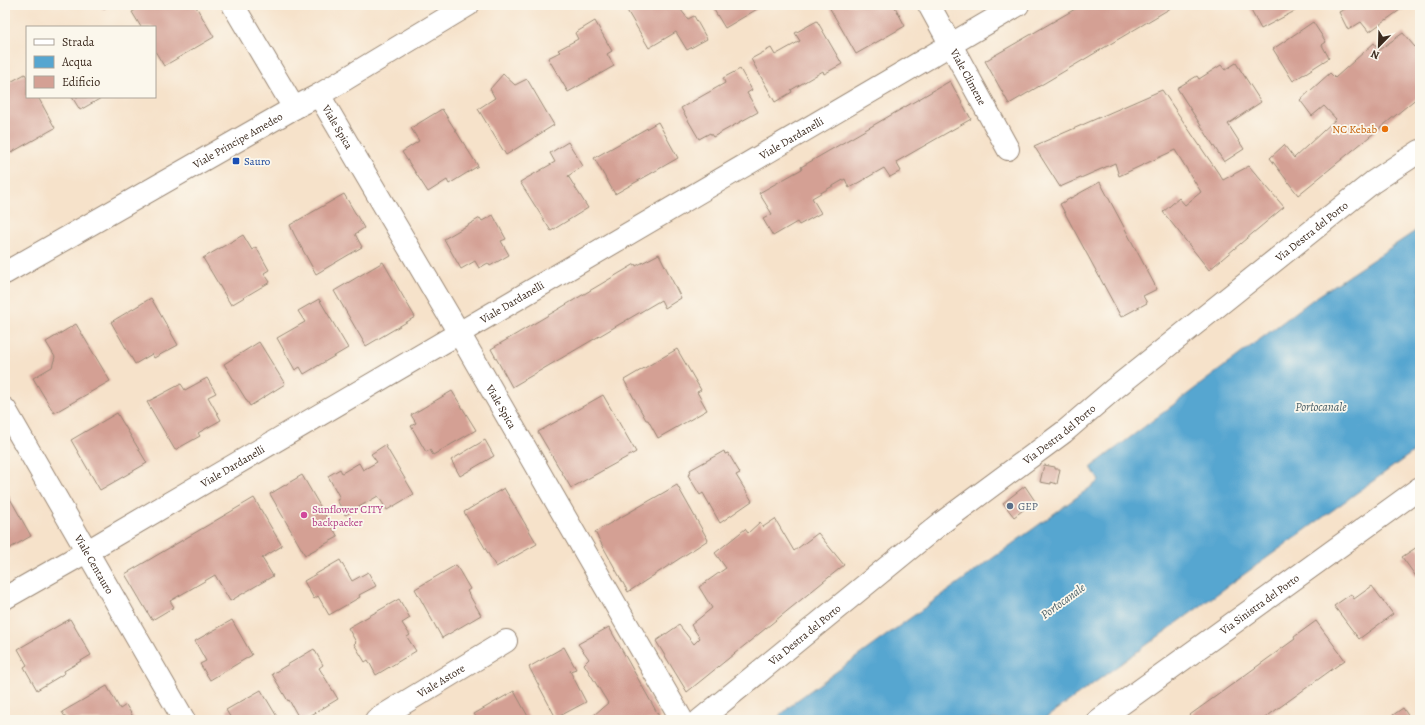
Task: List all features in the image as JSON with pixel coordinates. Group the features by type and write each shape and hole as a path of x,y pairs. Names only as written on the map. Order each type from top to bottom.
{"street":[{"path":"233,5 294,108"},
{"name":"Viale Principe Amedeo","path":"5,273 319,95 468,5"},
{"name":"Viale Climene","path":"929,5 1008,149"},
{"name":"Viale Dardanelli","path":"5,598 86,552 1018,5"},
{"name":"Viale Spica","path":"319,95 459,333 682,720"},
{"name":"Via Destra del Porto","path":"700,720 940,524 1064,432 1114,389 1373,182 1420,150"},
{"name":"Viale Centauro","path":"5,409 184,720"},
{"name":"Via Sinistra del Porto","path":"1099,720 1420,488"},
{"name":"Viale Astore","path":"376,720 506,641"}],"water":[{"name":"Portocanale","path":"1420,228 1420,447 1043,720 775,720 796,701 1099,481 1091,467 1312,300"}],"building":[{"path":"100,5 110,5 103,9"},
{"path":"145,5 195,5 214,37 164,66 156,53 156,26 140,26 132,12"},
{"path":"628,5 677,5 688,19 694,16 707,39 687,50 676,32 649,48 625,7"},
{"path":"711,5 764,5 725,28"},
{"path":"828,5 894,5 905,26 856,54"},
{"path":"1082,5 1176,5 1009,104 985,61"},
{"path":"1248,5 1306,5 1261,29"},
{"path":"1353,5 1407,5 1369,32 1361,22 1348,30 1339,12"},
{"path":"595,21 612,51 607,54 614,66 568,92 548,58 560,52 558,50 578,39 575,33"},
{"path":"817,21 842,64 824,74 823,71 791,90 792,92 775,102 751,59 771,48 775,55 800,41 795,33"},
{"path":"1313,22 1326,42 1322,45 1329,58 1293,81 1273,49"},
{"path":"1403,33 1420,53 1420,99 1418,97 1298,195 1270,158 1284,145 1294,158 1336,119 1324,106 1312,116 1300,100 1330,73 1335,78 1374,43 1379,50"},
{"path":"1236,63 1261,102 1228,124 1244,149 1224,162 1177,88 1197,76 1199,79 1221,65 1225,70"},
{"path":"740,69 752,90 747,93 758,112 713,137 710,133 699,139 681,108 725,83 723,78"},
{"path":"25,74 26,98 39,98 55,128 5,156 5,85"},
{"path":"503,74 515,85 527,79 554,125 506,155 478,109 495,98 490,89"},
{"path":"950,81 971,119 896,162 901,171 890,177 884,168 849,188 845,179 812,198 821,213 799,225 797,222 773,236 763,219 772,214 759,193"},
{"path":"1162,90 1223,180 1249,166 1284,207 1209,270 1163,212 1179,198 1185,205 1201,192 1175,150 1119,176 1115,163 1060,187 1034,146"},
{"path":"73,98 101,98 80,110"},
{"path":"442,109 478,166 449,184 447,180 428,192 402,152 419,141 411,128"},
{"path":"658,122 678,158 615,194 594,158"},
{"path":"568,142 583,166 568,176 588,208 551,231 520,182 555,162 550,153"},
{"path":"1100,182 1157,289 1143,296 1147,303 1121,317 1060,204"},
{"path":"344,194 364,228 355,234 362,247 316,274 290,225"},
{"path":"493,215 506,239 501,241 509,255 490,266 488,263 479,268 475,261 461,269 444,239 480,218 482,221"},
{"path":"243,235 252,250 256,247 269,270 264,273 270,282 231,305 203,258"},
{"path":"659,254 681,298 665,308 661,300 512,387 491,349 635,264 636,266"},
{"path":"383,262 415,317 366,346 334,291"},
{"path":"151,298 178,345 154,358 152,354 135,364 111,322"},
{"path":"319,299 348,348 304,374 300,367 295,370 277,338 305,322 298,311"},
{"path":"76,324 110,381 54,413 33,378 52,367 55,357 46,342"},
{"path":"259,342 285,384 250,406 224,364"},
{"path":"677,349 701,390 697,392 707,410 658,438 648,420 646,420 624,380"},
{"path":"207,378 216,393 208,397 221,420 198,433 200,436 175,450 147,402 181,384 185,390"},
{"path":"452,391 476,430 433,455 430,450 426,452 411,426 416,423 411,415"},
{"path":"603,395 636,452 571,488 538,432"},
{"path":"117,413 147,463 100,490 71,440"},
{"path":"485,440 494,456 460,476 451,460"},
{"path":"385,445 414,494 387,510 378,496 345,515 337,500 340,498 328,476 340,469 342,473 359,463 363,470 377,462 371,454"},
{"path":"724,451 725,454 728,453 740,473 736,475 752,501 720,523 703,493 700,495 688,475 691,473 690,470"},
{"path":"1044,465 1055,467 1055,469 1060,469 1057,484 1051,482 1051,484 1040,482"},
{"name":"Sunflower CITY backpacker","path":"302,475 338,537 305,555 270,494"},
{"path":"677,485 708,540 628,592 595,532"},
{"path":"1025,486 1035,501 1014,517 1003,503"},
{"path":"504,488 537,544 496,567 464,512"},
{"path":"8,495 31,536 5,551 5,497"},
{"path":"254,498 282,546 262,558 273,576 230,601 215,575 170,601 174,607 152,620 125,574"},
{"path":"775,519 794,551 818,533 844,565 687,692 656,641 679,625 694,644 700,638 691,625 712,608 699,587 726,568 715,553 745,529 748,533 760,522 763,527"},
{"path":"1417,547 1420,551 1420,582 1402,557"},
{"path":"340,560 352,581 368,572 376,586 359,595 360,597 329,615 318,596 314,599 304,581"},
{"path":"456,565 470,589 467,591 481,615 442,638 415,589"},
{"path":"1372,586 1393,614 1359,639 1334,606 1351,594 1354,599"},
{"path":"399,599 410,618 402,623 410,635 407,637 416,651 376,675 368,660 365,662 354,644 356,642 348,628"},
{"path":"70,619 91,655 64,671 65,673 37,690 24,667 27,665 18,649"},
{"path":"232,620 252,655 210,680 200,664 206,661 195,641"},
{"path":"1316,621 1345,660 1262,720 1183,720 1295,639 1294,637"},
{"path":"609,627 660,718 657,720 588,720 608,703 584,664 589,659 578,644"},
{"path":"564,647 576,669 570,671 586,702 556,718 529,667"},
{"path":"314,649 323,665 319,668 338,699 303,720 300,720 272,674"},
{"path":"107,686 120,709 126,705 135,720 67,720 62,712"},
{"path":"261,690 279,720 232,720 226,710"},
{"path":"514,691 530,720 478,720 474,714"},
{"path":"1403,708 1411,720 1386,720"}],"place":[{"name":"NC Kebab","path":"1385,129"},
{"name":"Sauro","path":"236,161"},
{"name":"GEP","path":"1010,506"},
{"name":"Sunflower CITY backpacker","path":"304,515"}]}
